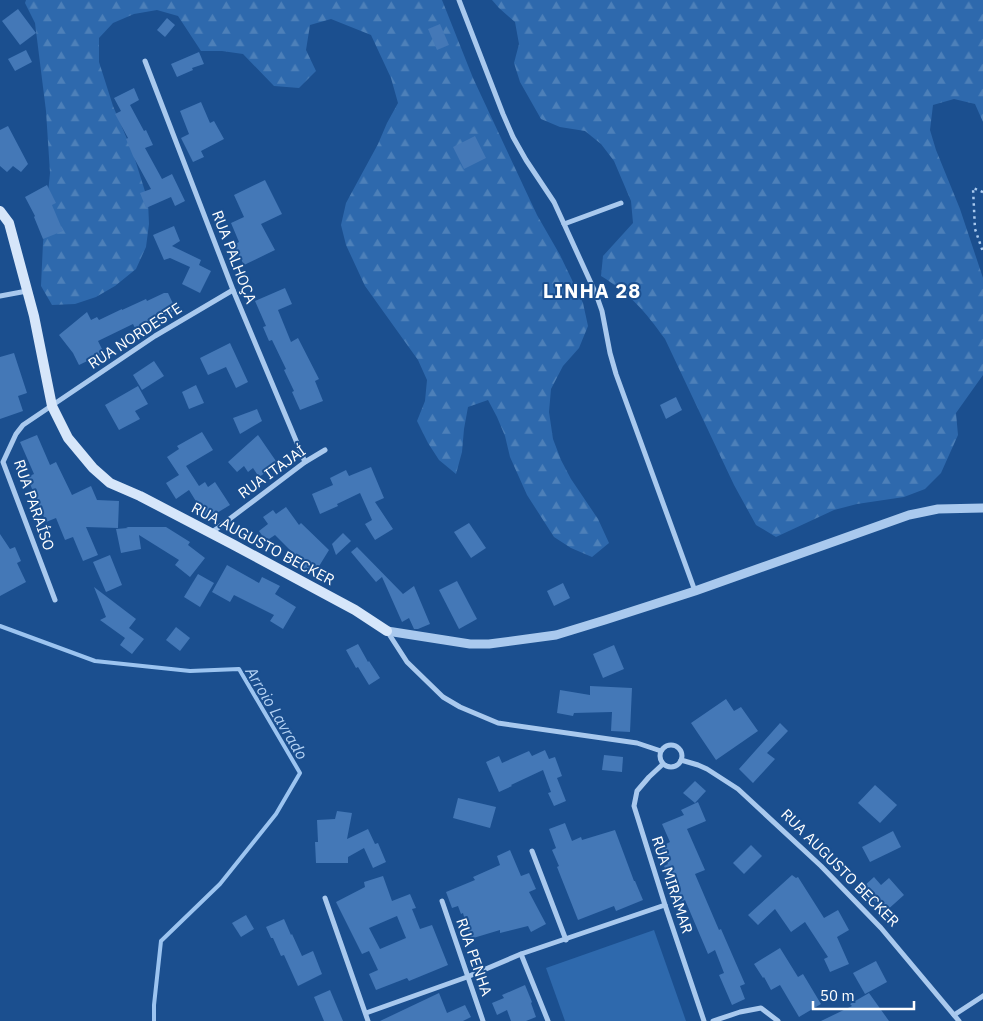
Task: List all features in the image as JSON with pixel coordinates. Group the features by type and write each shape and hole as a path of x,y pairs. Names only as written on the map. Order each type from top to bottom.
{"main road":[{"name":"RUA AUGUSTO BECKER","path":"0,210 9,223 34,316 52,406 68,438 93,468 110,483 140,496 211,533 355,610 387,631"}],"street":[{"path":"459,0 513,137 554,202 596,294 602,311 616,374 695,591"},
{"name":"RUA PALHOÇA","path":"145,61 233,290 305,462"},
{"path":"564,224 621,203"},
{"name":"RUA NORDESTE","path":"52,406 155,336 233,290"},
{"path":"0,296 26,291"},
{"name":"RUA PARAÍSO","path":"52,406 23,425 16,434 2,462 56,600"},
{"name":"RUA ITAJAÍ","path":"211,533 305,462 325,450"},
{"path":"0,456 2,462"},
{"path":"387,631 470,644 489,644 556,634 695,591 909,516 938,509 983,508"},
{"name":"RUA AUGUSTO BECKER","path":"387,631 407,662 443,697 460,708 498,723 636,744 661,751"},
{"path":"668,745 673,746 680,751 681,760 673,766 663,764 660,755 661,751 668,745"},
{"name":"RUA AUGUSTO BECKER","path":"681,760 707,769 738,789 821,866 881,928 959,1021"},
{"name":"RUA MIRAMAR","path":"663,764 637,791 634,806 704,1021"},
{"path":"532,851 566,940"},
{"path":"325,898 368,1021"},
{"name":"RUA PENHA","path":"442,901 483,1021"},
{"path":"366,1013 467,977 521,954 665,905"},
{"path":"521,954 548,1021"},
{"path":"954,1015 983,996"},
{"path":"713,1021 740,1012 761,1008 778,1021"}],"path":[{"path":"983,192 974,188 975,229 983,252"}],"green space":[{"path":"26,0 442,0 473,78 537,215 560,255 583,303 588,326 579,348 563,366 551,389 549,412 553,439 561,460 571,479 598,519 609,543 592,557 571,548 554,537 527,495 510,457 505,436 488,400 468,407 462,452 456,474 439,460 417,421 425,401 427,380 418,360 365,286 346,245 341,225 346,203 398,103 391,78 371,35 331,19 310,25 306,50 316,71 299,88 274,86 243,54 201,51 178,16 157,10 134,14 113,23 99,38 99,62 113,106 133,153 148,201 149,224 146,247 136,269 115,286 96,297 75,304 52,305 41,286 50,173 46,111 35,23 25,3"},
{"path":"492,0 983,0 983,122 975,104 954,99 933,105 930,130 960,209 983,278 983,375 956,413 958,435 941,473 925,489 904,497 857,504 834,510 776,537 756,525 734,485 665,339 636,304 601,276 603,256 633,223 631,201 614,161 601,144 585,131 560,127 541,119 520,82 514,63 519,44 515,22"},
{"path":"654,930 686,1021 565,1021 546,968"}],"building":[{"path":"18,9 36,33 20,45 2,21"},
{"path":"167,18 175,25 165,37 157,30"},
{"path":"440,24 449,45 437,50 428,29"},
{"path":"26,50 32,62 15,71 8,59"},
{"path":"199,52 204,64 192,68 193,70 177,77 171,64"},
{"path":"134,88 139,100 130,105 153,145 145,148 162,179 172,174 185,201 175,206 171,197 146,208 140,193 151,189 133,156 126,139 128,138 115,114 121,111 114,98"},
{"path":"201,102 210,123 214,121 224,139 201,151 204,157 193,162 181,138 189,134 180,111"},
{"path":"8,126 28,164 21,172 13,166 7,172 0,166 0,130"},
{"path":"475,136 486,158 464,169 453,147"},
{"path":"265,180 282,214 261,224 275,250 244,265 234,245 239,242 231,223 244,217 234,195"},
{"path":"47,185 56,203 52,205 63,231 43,239 35,216 25,197"},
{"path":"174,226 180,241 172,246 201,260 199,265 211,271 200,293 182,284 190,267 170,258 164,260 153,235"},
{"path":"285,288 292,304 278,310 291,342 298,338 319,379 315,381 323,401 300,410 284,370 286,369 272,340 269,341 263,327 266,326 255,301"},
{"path":"168,293 176,310 136,330 133,324 98,341 104,353 79,365 73,353 59,335 87,312 91,320 97,317 99,320"},
{"path":"230,343 248,382 236,388 226,367 208,375 200,358"},
{"path":"14,353 27,393 18,396 23,411 0,419 0,357"},
{"path":"154,361 164,376 142,390 133,375"},
{"path":"196,385 204,403 189,409 182,392"},
{"path":"138,386 148,404 135,411 140,419 119,430 105,405"},
{"path":"676,397 682,410 666,419 660,405"},
{"path":"257,409 262,421 240,434 233,418"},
{"path":"202,432 213,450 186,466 199,486 205,482 208,487 215,482 230,505 207,519 189,490 176,499 166,483 179,475 167,457 179,449 177,446"},
{"path":"37,435 50,465 56,462 72,495 91,486 97,500 119,501 118,528 86,527 98,555 83,561 73,537 65,540 56,518 46,522 27,477 34,474 20,442"},
{"path":"258,435 278,464 259,477 253,468 248,472 244,466 237,472 228,462"},
{"path":"371,467 384,498 375,502 393,529 375,540 365,524 372,520 360,493 320,514 312,494 333,485 330,478 346,470 349,476"},
{"path":"286,507 299,525 301,523 329,550 313,576 299,567 302,562 275,535 266,541 259,531 268,524 263,517 273,510 276,514"},
{"path":"469,523 486,548 471,558 454,532"},
{"path":"126,527 166,527 190,542 188,545 205,558 190,577 175,565 179,560 139,535 141,549 121,553 116,529 128,528"},
{"path":"343,533 351,541 336,555 332,544"},
{"path":"0,534 10,549 15,547 21,561 17,563 26,582 0,596"},
{"path":"357,547 403,594 414,586 430,624 414,629 409,618 402,622 382,577 376,582 351,552"},
{"path":"110,555 122,585 106,592 93,562"},
{"path":"227,565 259,583 262,577 280,586 275,594 296,607 283,629 270,621 274,615 234,595 230,602 212,592"},
{"path":"198,574 214,583 200,607 184,597"},
{"path":"457,581 477,619 459,629 439,590"},
{"path":"563,583 570,598 554,606 547,591"},
{"path":"94,587 136,619 129,628 144,639 132,654 120,645 125,638 100,620 106,617"},
{"path":"176,627 190,638 180,651 166,640"},
{"path":"358,644 380,678 369,685 358,667 356,668 346,650"},
{"path":"614,645 624,669 603,678 593,654"},
{"path":"590,686 632,688 630,732 611,731 612,712 574,713 573,716 557,713 560,690 590,695"},
{"path":"726,699 734,711 741,707 758,731 716,760 691,723"},
{"path":"780,723 788,731 767,753 775,759 753,783 739,769"},
{"path":"545,750 549,759 555,757 562,776 557,778 566,801 554,806 548,793 551,792 543,770 499,792 486,762 499,756 502,763 529,751 532,756"},
{"path":"604,755 623,757 622,772 602,770"},
{"path":"695,781 706,791 695,803 683,793"},
{"path":"875,785 897,805 880,823 858,803"},
{"path":"458,798 496,807 490,828 453,818"},
{"path":"698,802 706,821 687,829 705,870 695,874 745,984 740,986 745,999 732,1005 719,975 724,973 715,950 708,954 685,900 675,904 668,887 673,885 664,866 668,864 660,847 670,842 662,824 684,815 681,810"},
{"path":"337,811 352,813 347,839 368,829 375,844 378,843 386,862 373,868 364,848 348,857 348,863 316,863 315,842 318,842 317,820 335,819"},
{"path":"565,823 572,841 581,837 582,840 615,830 643,900 616,911 614,906 578,920 557,867 559,866 552,850 556,848 549,829"},
{"path":"893,831 901,847 870,862 862,847"},
{"path":"751,845 762,856 744,874 733,863"},
{"path":"510,850 521,876 529,873 536,889 529,892 546,924 531,932 528,926 500,933 500,930 470,939 463,913 461,914 458,906 452,908 446,892 475,880 473,877 500,865 497,856"},
{"path":"792,875 796,878 798,877 824,918 838,910 849,930 837,937 849,964 830,972 824,959 828,957 805,922 791,932 775,909 758,925 748,915"},
{"path":"383,876 392,901 410,894 416,908 412,909 420,929 432,925 448,965 409,981 407,978 376,990 369,974 378,970 369,951 362,954 336,902 365,887 364,882","holes":["397,916 406,938 380,949 369,928"]},
{"path":"874,877 881,885 889,878 904,895 885,912 862,888"},
{"path":"246,915 254,929 241,937 232,923"},
{"path":"284,919 302,956 313,951 322,974 298,986 284,955 281,956 266,927"},
{"path":"780,948 798,977 803,974 821,1004 799,1017 780,985 771,990 754,964"},
{"path":"876,961 887,982 865,994 853,973"},
{"path":"525,985 536,1017 526,1021 511,1021 507,1010 497,1015 492,1003 504,998 502,995"},
{"path":"330,990 343,1021 324,1021 314,997"},
{"path":"439,993 447,1013 465,1005 471,1017 463,1021 380,1021"},
{"path":"869,993 889,1021 821,1021 852,1006 850,1004"}],"waterway":[{"name":"Arroio Lavrado","path":"0,626 95,661 190,671 239,669 300,773 276,814 220,884 161,941 154,1021"}],"district":[{"name":"LINHA 28","path":"592,291"}]}
